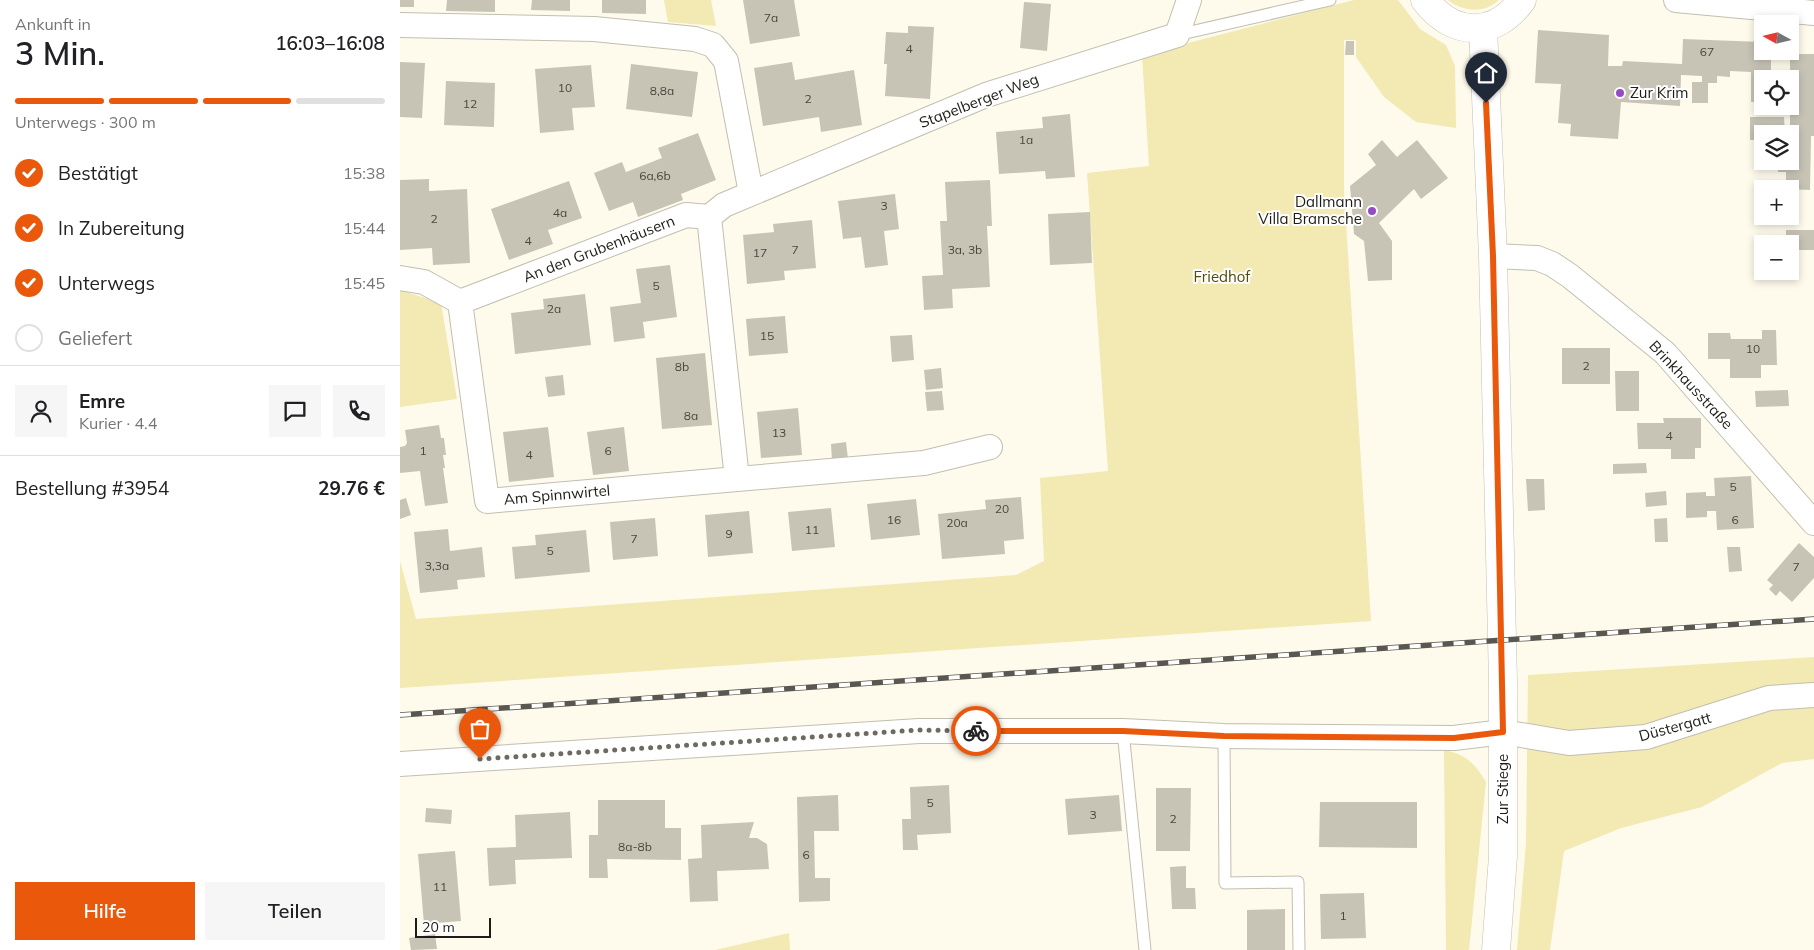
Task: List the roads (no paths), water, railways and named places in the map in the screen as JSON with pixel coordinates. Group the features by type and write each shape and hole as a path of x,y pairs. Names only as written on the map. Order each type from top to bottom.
{"street":[{"path":"1177,35 1189,0"},
{"path":"1426,0 1435,12 1449,23 1466,28 1483,28 1499,23 1512,13 1522,0"},
{"path":"1676,0 1814,13"},
{"path":"400,25 594,29 695,39 713,45 726,61 751,193 724,205 709,217 737,479"},
{"name":"Zur Stiege","path":"1483,28 1493,256 1503,732 1503,856 1496,950"},
{"name":"Stapelberger Weg","path":"751,193 986,95 1177,35"},
{"name":"An den Grubenhäusern","path":"460,302 686,215 709,217"},
{"name":"Brinkhausstraße","path":"1493,256 1537,258 1552,264 1570,276 1665,353 1814,523"},
{"path":"400,278 424,282 460,302"},
{"name":"Am Spinnwirtel","path":"460,302 487,502 924,463 990,447"},
{"name":"Düstergatt","path":"400,764 919,730 1123,731 1224,736 1454,738 1503,732 1569,743 1646,737 1769,698 1814,695"}],"lane":[{"path":"1177,35 1330,0"},
{"path":"1123,731 1145,950"},
{"path":"1224,736 1225,883 1298,882 1299,950"}],"railway":[{"path":"400,715 1814,619"}],"place":[{"name":"Zur Krim","path":"1620,93"},
{"name":"Dallmann Villa Bramsche","path":"1372,211"}],"park label":[{"name":"Friedhof","path":"1222,277"}]}
